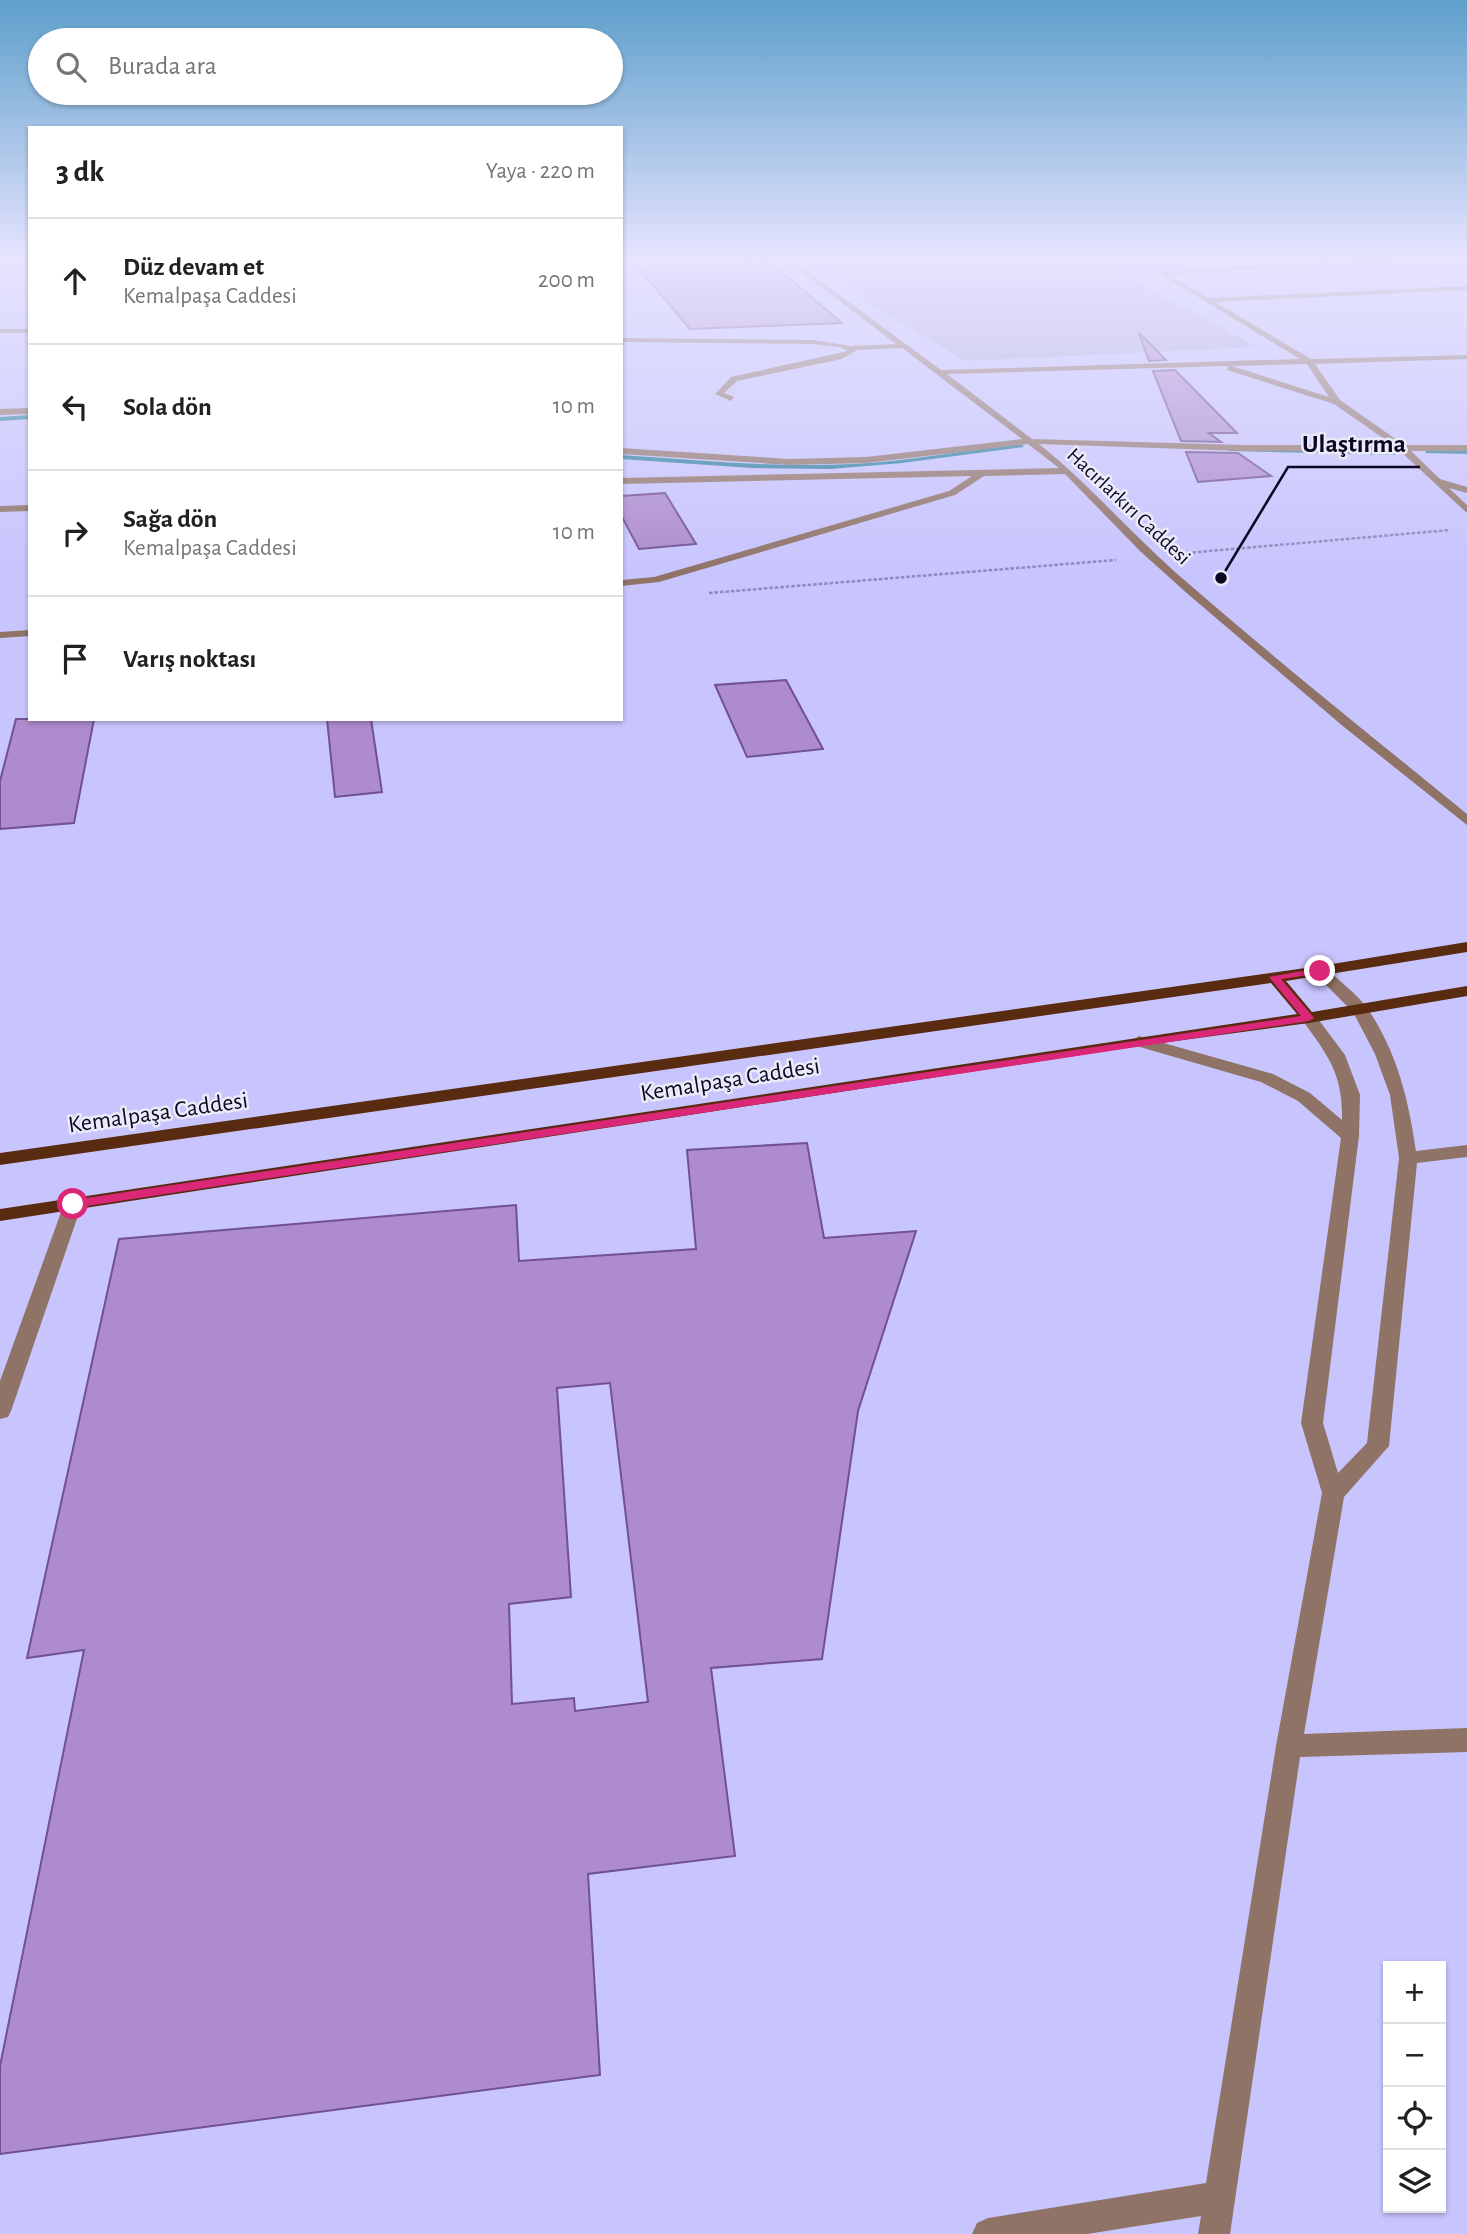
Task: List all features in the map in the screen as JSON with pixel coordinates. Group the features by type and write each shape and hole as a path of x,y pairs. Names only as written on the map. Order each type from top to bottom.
{"main road":[{"name":"Kemalpaşa Caddesi","path":"0,1159 1320,971 1467,947"},
{"path":"1274,977 1309,1018"},
{"name":"Kemalpaşa Caddesi","path":"0,1215 1466,992"}],"street":[{"path":"731,399 719,394 734,379 806,363"},
{"name":"Hacırlarkırı Caddesi","path":"928,363 1068,471 1152,556 1232,627 1467,821"},
{"path":"941,372 1204,363"},
{"path":"1213,363 1337,402 1405,450 1467,510"},
{"path":"1311,363 1337,402"},
{"path":"0,412 28,411"},
{"path":"623,451 789,462 866,460 1027,441 1405,450 1467,448"},
{"path":"623,481 1068,471"},
{"path":"623,583 655,580 952,494 982,473"},
{"path":"1437,481 1467,490"},
{"path":"0,509 28,508"},
{"path":"0,635 28,633"},
{"path":"1320,971 1360,1010 1383,1054 1399,1095 1408,1158 1378,1446 1333,1493"},
{"path":"1214,2234 1289,1746 1333,1493 1312,1423 1350,1136 1351,1095 1337,1055 1309,1018"},
{"path":"1139,1041 1267,1078 1304,1097 1350,1136"},
{"path":"1408,1158 1467,1151"},
{"path":"0,1411 73,1204"},
{"path":"1289,1746 1467,1740"},
{"path":"988,2234 1220,2197"}],"path":[{"path":"702,594 1453,530"}],"building":[{"path":"1175,370 1237,433 1209,433 1221,442 1181,441 1153,371"},
{"path":"1186,452 1238,453 1271,476 1198,482"},
{"path":"665,493 696,544 639,549 623,519 623,496"},
{"path":"786,680 823,749 747,757 715,685"},
{"path":"16,719 94,721 74,823 0,829 0,781"},
{"path":"327,721 371,721 382,792 335,797"},
{"path":"807,1143 824,1238 916,1231 858,1411 822,1659 711,1668 735,1856 588,1874 600,2075 0,2154 0,2066 84,1650 27,1658 119,1239 516,1205 519,1261 696,1249 687,1150","holes":["610,1383 648,1702 575,1711 574,1698 512,1704 509,1604 571,1597 557,1388"]}],"waterway":[{"path":"0,419 28,417"},
{"path":"623,457 752,466 830,467 878,464 1022,446"},
{"path":"1230,450 1394,453"},
{"path":"1427,452 1467,452"}],"place":[{"name":"Ulaştırma","path":"1221,578"}],"route":[{"path":"73,1204 1139,1041 1309,1018 1274,977 1320,971"}]}
